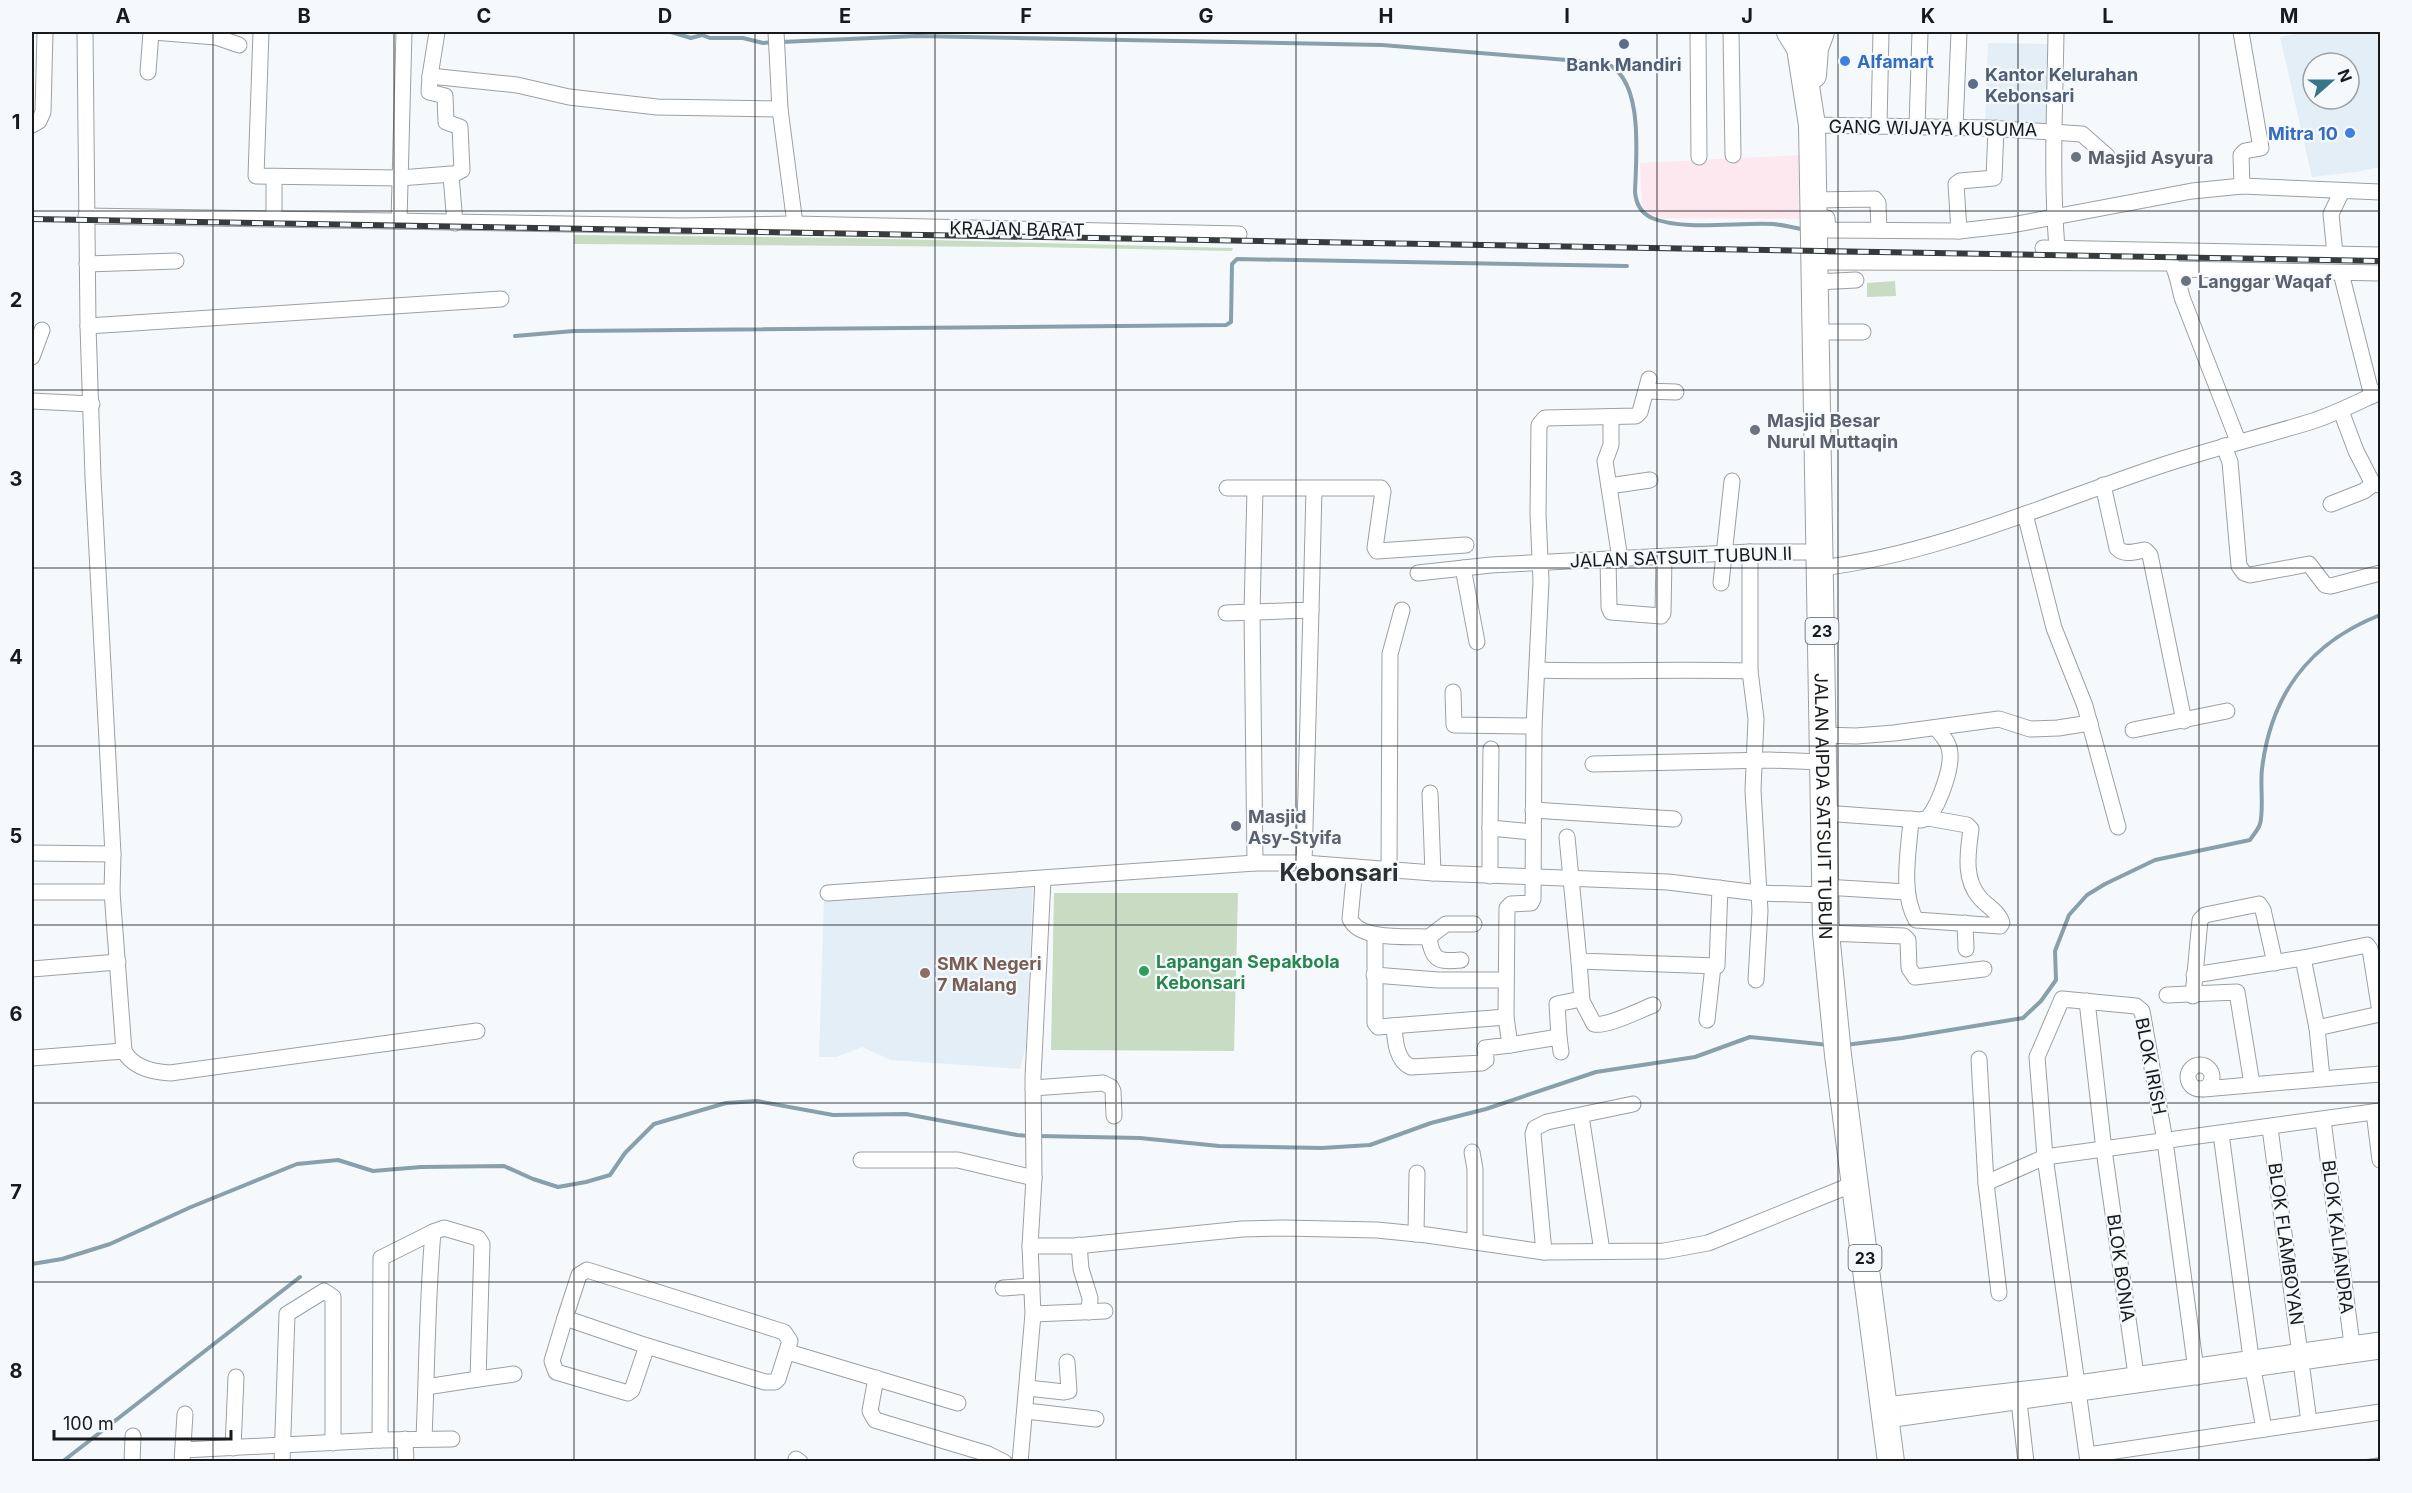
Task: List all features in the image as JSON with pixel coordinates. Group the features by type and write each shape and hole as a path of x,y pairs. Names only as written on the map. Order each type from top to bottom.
{"highway":[{"name":"JALAN AIPDA SATSUIT TUBUN","path":"1790,32 1800,48 1811,118"},
{"name":"JALAN AIPDA SATSUIT TUBUN","path":"1821,32 1813,60 1811,118 1815,217 1826,933 1838,1055 1891,1461"}],"street":[{"path":"32,51 44,32"},
{"path":"32,125 39,121 43,112 44,32"},
{"path":"85,32 88,326 94,488 113,854 112,892 124,1051 127,1057 142,1067 170,1073 477,1031"},
{"path":"148,72 152,32 216,34 239,45"},
{"path":"261,32 256,176 400,178 462,171 460,127 446,122 445,96 429,92 438,32"},
{"path":"399,221 404,32"},
{"path":"1698,32 1700,157"},
{"path":"1731,32 1733,155"},
{"path":"1879,126 1881,32"},
{"path":"1917,127 1920,32"},
{"path":"1955,128 1959,32"},
{"path":"2056,32 2054,219 2050,248 2380,255"},
{"path":"2241,32 2260,148 2241,154 2242,186"},
{"path":"776,38 780,109 795,224"},
{"path":"430,76 517,85 569,97 657,108 780,109"},
{"name":"GANG WIJAYA KUSUMA","path":"1811,118 1879,126 1996,128 2086,135 2108,156"},
{"path":"1959,231 1956,184 1960,181 1994,178 1996,128"},
{"path":"451,174 456,223"},
{"path":"274,177 274,219"},
{"path":"1815,217 1827,218 1828,230 1959,231 2054,219 2192,191 2242,186 2340,195 2380,192"},
{"path":"2335,254 2331,214 2340,195"},
{"path":"1815,217 1875,199 1878,203 1879,230"},
{"name":"KRAJAN BARAT","path":"86,216 683,226 795,224 1239,234"},
{"path":"87,264 177,261"},
{"path":"1816,272 2171,263 2176,270 2183,300 2231,443 2230,462 2239,566 2244,573 2250,575 2309,564 2325,585 2331,586 2380,573"},
{"path":"2176,270 2380,273"},
{"path":"1816,272 1856,280"},
{"path":"2342,273 2376,394"},
{"path":"88,326 501,299"},
{"path":"32,357 42,330"},
{"path":"1816,332 1863,332"},
{"path":"1510,1045 1506,1017 1508,906 1513,903 1532,902 1534,726 1541,562 1538,514 1540,423 1545,418 1636,416 1640,412 1647,385 1676,392"},
{"name":"JALAN SATSUIT TUBUN II","path":"1418,573 1541,562 1750,552 1821,560 1901,552 1963,536 2103,485 2231,443 2313,421 2341,411 2376,394"},
{"path":"32,401 92,404"},
{"path":"2331,504 2377,484 2356,451 2341,411"},
{"path":"1611,417 1611,445 1605,461 1614,559 1610,611 1658,616 1663,613 1664,557"},
{"path":"1609,486 1650,480"},
{"path":"1720,583 1732,481"},
{"path":"2103,485 2117,548 2120,551 2129,552 2145,550 2150,555 2184,721"},
{"path":"1227,488 1382,488 1375,548 1377,551 1466,545"},
{"path":"1255,489 1252,612 1255,863"},
{"path":"1304,862 1314,489"},
{"path":"2025,514 2055,628 2083,698 2118,827"},
{"path":"1750,552 1750,670 1756,719 1753,790 1760,911 1756,980"},
{"path":"1463,568 1477,642"},
{"path":"1226,613 1311,610"},
{"path":"1389,871 1390,654 1402,610"},
{"path":"1537,670 1614,672 1661,669 1750,670"},
{"path":"1454,692 1454,725 1534,726"},
{"path":"2133,730 2227,711"},
{"path":"1824,735 1937,729 1999,719 2030,729 2090,723"},
{"path":"1928,818 1941,792 1951,758 1948,745 1937,729"},
{"path":"1490,876 1491,749"},
{"path":"1593,764 1710,763 1755,760 1823,762"},
{"path":"1430,793 1433,873"},
{"path":"1533,810 1674,819"},
{"path":"1824,813 1911,819 1921,820 1928,818 1967,825 1971,829 1968,880 1978,896 2000,918 2002,923 2000,926 1916,920 1911,911 1907,892 1911,819"},
{"path":"1490,828 1533,832"},
{"path":"1567,837 1581,999 1591,1020 1599,1025 1653,1005"},
{"path":"32,853 113,854"},
{"path":"828,893 1043,880 1255,863 1304,862 1389,871 1668,882 1758,893 1907,892"},
{"path":"1355,867 1350,919 1358,929 1375,935 1429,937 1446,924 1474,924"},
{"path":"988,1454 1021,1457 1026,1411 1033,1314 1030,1246 1034,1178 1033,1088 1043,880"},
{"path":"1579,961 1717,966 1719,962 1720,888"},
{"path":"32,892 112,892"},
{"path":"2193,996 2202,918 2205,915 2259,904 2263,910 2275,963"},
{"path":"1965,923 1966,949"},
{"path":"1826,933 1904,936 1908,940 1909,968 1915,977 1984,969"},
{"path":"1375,935 1374,975 1376,1025 1378,1027 1506,1017"},
{"path":"1429,937 1432,953 1437,959 1461,960"},
{"path":"2194,975 2275,963 2367,945 2370,949 2380,1013 2317,1028"},
{"path":"2303,958 2317,1028 2322,1078"},
{"path":"32,969 118,962"},
{"path":"1707,1020 1713,966"},
{"path":"2233,970 2252,1084"},
{"path":"1374,975 1438,980 1506,980"},
{"path":"2167,995 2193,996 2237,992"},
{"path":"1394,1026 1400,1056 1411,1067 1482,1063 1486,1061 1486,1048 1560,1044 1557,1004 1581,999"},
{"path":"2087,1001 2062,999 2037,1057 2045,1157 2088,1458 2380,1412"},
{"name":"BLOK IRISH","path":"2087,1001 2136,1006 2142,1011 2165,1141"},
{"name":"BLOK BONIA","path":"2087,1001 2104,1150 2137,1380"},
{"path":"32,1058 124,1051"},
{"path":"1979,1059 1986,1184 1999,1293"},
{"path":"2231,1087 2202,1065 2194,1066 2188,1072 2189,1084 2196,1089 2231,1087 2380,1074"},
{"path":"2204,1089 2210,1084 2211,1072"},
{"path":"1033,1088 1104,1083 1113,1091 1114,1116"},
{"path":"1544,1252 1533,1134 1535,1128 1547,1122 1633,1104"},
{"path":"1986,1184 2045,1157 2270,1128 2377,1111 2380,1160"},
{"path":"1581,1116 1602,1251"},
{"name":"BLOK KALIANDRA","path":"2323,1120 2353,1349"},
{"name":"BLOK FLAMBOYAN","path":"2270,1128 2309,1422"},
{"path":"2221,1134 2252,1363 2264,1429"},
{"path":"2165,1141 2196,1372"},
{"path":"1472,1152 1475,1169 1475,1242"},
{"path":"861,1160 958,1160 1034,1178"},
{"path":"1416,1234 1417,1173"},
{"path":"1030,1246 1079,1245 1242,1229 1366,1230 1416,1234 1544,1252 1654,1251 1708,1244 1856,1183"},
{"path":"380,1440 381,1258 444,1228 478,1238 482,1244 478,1379"},
{"path":"424,1438 433,1232"},
{"path":"1079,1245 1081,1269 1090,1298 1089,1312"},
{"path":"565,1318 771,1383 778,1379 790,1341 784,1332 587,1270 579,1275 565,1318 552,1361 556,1372 628,1393 632,1390 648,1346"},
{"path":"1003,1288 1032,1286"},
{"path":"282,1454 287,1314 324,1291 333,1297 333,1443"},
{"path":"1033,1314 1105,1311"},
{"path":"1886,1412 2196,1372 2353,1349 2380,1340"},
{"path":"2353,1349 2380,1351"},
{"path":"788,1352 958,1403"},
{"path":"1028,1388 1069,1391 1067,1362"},
{"path":"426,1387 514,1374"},
{"path":"233,1448 236,1377"},
{"path":"876,1378 870,1411 875,1420 988,1454 1004,1461"},
{"path":"2018,1396 2026,1461"},
{"path":"1026,1411 1096,1419"},
{"path":"185,1414 183,1456 233,1448 282,1454 333,1443 424,1438 452,1439"},
{"path":"132,1461 133,1436"},
{"path":"405,1439 406,1461"}],"shaded area":[{"name":"Mitra 10","path":"2306,32 2380,32 2380,167 2312,177 2280,37"},
{"path":"1988,43 2054,44 2052,128 1985,127"},
{"path":"1801,155 1803,219 1661,218 1649,214 1642,207 1640,163"},
{"name":"SMK Negeri 7 Malang","path":"1033,886 1026,1046 1020,1069 891,1060 862,1047 837,1057 819,1057 824,900"}],"green space":[{"path":"574,235 853,238 1233,248 1232,251 1032,247 574,244"},
{"path":"1895,281 1896,296 1867,297 1867,283"},
{"name":"Lapangan Sepakbola Kebonsari","path":"1054,893 1238,893 1234,1051 1051,1050"}],"waterway":[{"path":"671,32 691,38 702,35 710,38 743,38 763,43 773,42"},
{"path":"781,42 917,36 1382,45 1604,63 1617,71 1626,84 1632,101 1636,140 1635,192 1638,204 1645,214 1664,222 1679,224 1773,224 1806,230"},
{"path":"515,336 574,331 1226,325 1231,322 1232,264 1237,259 1627,266"},
{"path":"1845,1045 2023,1018 2041,1001 2056,980 2055,951 2069,915 2087,895 2155,860 2250,840 2261,818 2262,769 2267,742 2274,717 2285,695 2298,674 2314,656 2333,640 2380,615"},
{"path":"1038,1136 1140,1138 1219,1146 1322,1148 1370,1145 1431,1123 1486,1109 1596,1072 1695,1057 1750,1037 1829,1045"},
{"path":"32,1264 62,1259 110,1244 191,1207 297,1164 338,1160 373,1171 421,1167 504,1166 558,1187 586,1182 610,1175 625,1153 654,1124 726,1103 757,1101 833,1115 906,1114 1030,1136"},
{"path":"62,1462 300,1277"},
{"path":"2360,1462 2380,1459"}],"railway":[{"path":"32,219 2380,261"}],"place":[{"name":"Bank Mandiri","path":"1624,44"},
{"name":"Alfamart","path":"1845,61"},
{"name":"Kantor Kelurahan Kebonsari","path":"1973,84"},
{"name":"Mitra 10","path":"2350,133"},
{"name":"Masjid Asyura","path":"2076,157"},
{"name":"Langgar Waqaf","path":"2186,281"},
{"name":"Masjid Besar Nurul Muttaqin","path":"1755,430"},
{"name":"Masjid Asy-Styifa","path":"1236,826"},
{"name":"Lapangan Sepakbola Kebonsari","path":"1144,971"},
{"name":"SMK Negeri 7 Malang","path":"925,973"}],"district":[{"name":"Kebonsari","path":"1339,872"}]}
